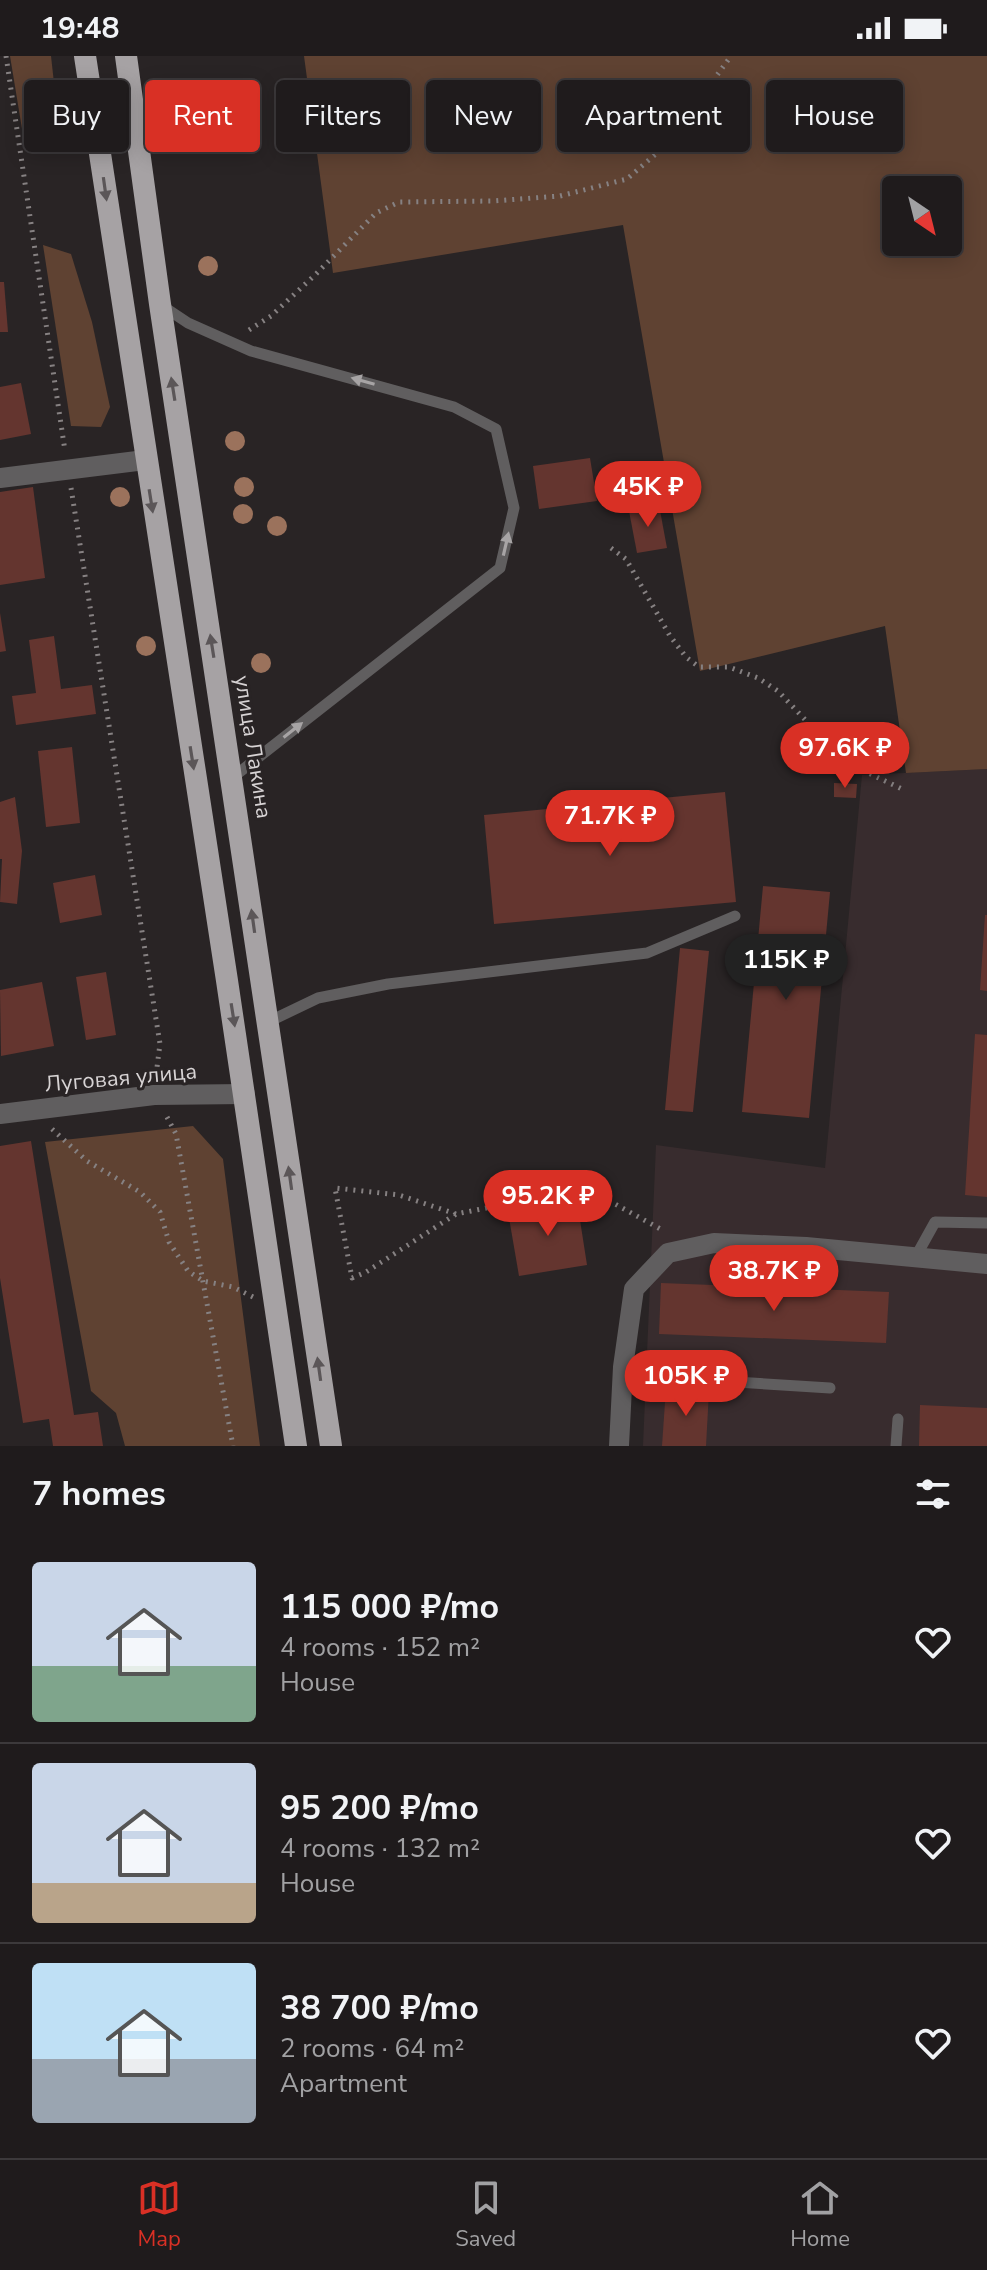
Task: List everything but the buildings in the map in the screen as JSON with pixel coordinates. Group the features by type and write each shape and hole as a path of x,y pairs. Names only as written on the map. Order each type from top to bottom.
{"highway":[{"path":"85,56 245,1094 296,1446"},
{"name":"улица Лакина","path":"126,56 160,304 331,1446"}],"street":[{"path":"0,478 145,460"},
{"name":"Луговая улица","path":"0,1114 154,1095 245,1094"},
{"path":"619,1446 623,1375 634,1289 668,1253 714,1243 806,1247 987,1264"}],"lane":[{"path":"160,304 188,323 251,351 454,407 496,429 514,508 500,568 232,778"},
{"path":"268,1022 318,998 388,984 647,953 735,916"},
{"path":"915,1258 935,1222 987,1223"},
{"path":"623,1375 830,1388"},
{"path":"896,1446 898,1419"}],"path":[{"path":"6,56 68,470 160,1044 154,1095 176,1134 233,1446"},
{"path":"232,342 271,316 376,213 399,202 493,201 560,196 627,179 666,145 731,56"},
{"path":"611,548 626,559 670,636 686,657 699,667 729,667 758,678 778,691 812,727 829,735 862,770 902,789"},
{"path":"24,1111 58,1133 87,1161 140,1192 160,1212 169,1242 188,1271 203,1281 233,1287 255,1298"},
{"path":"456,1214 399,1195 335,1188 352,1278 456,1214 583,1189 673,1234"}],"shaded area":[{"path":"10,56 51,56 54,80 24,80 23,135"},
{"path":"304,56 987,56 987,769 906,773 885,626 700,671 623,225 333,273 317,152 410,152 410,80 307,80"},
{"path":"43,245 71,254 92,322 110,407 101,427 71,426"},
{"path":"987,769 987,1446 643,1446 656,1145 825,1168 862,775"},
{"path":"193,1126 223,1159 260,1446 125,1446 116,1413 91,1391 45,1142"}]}
